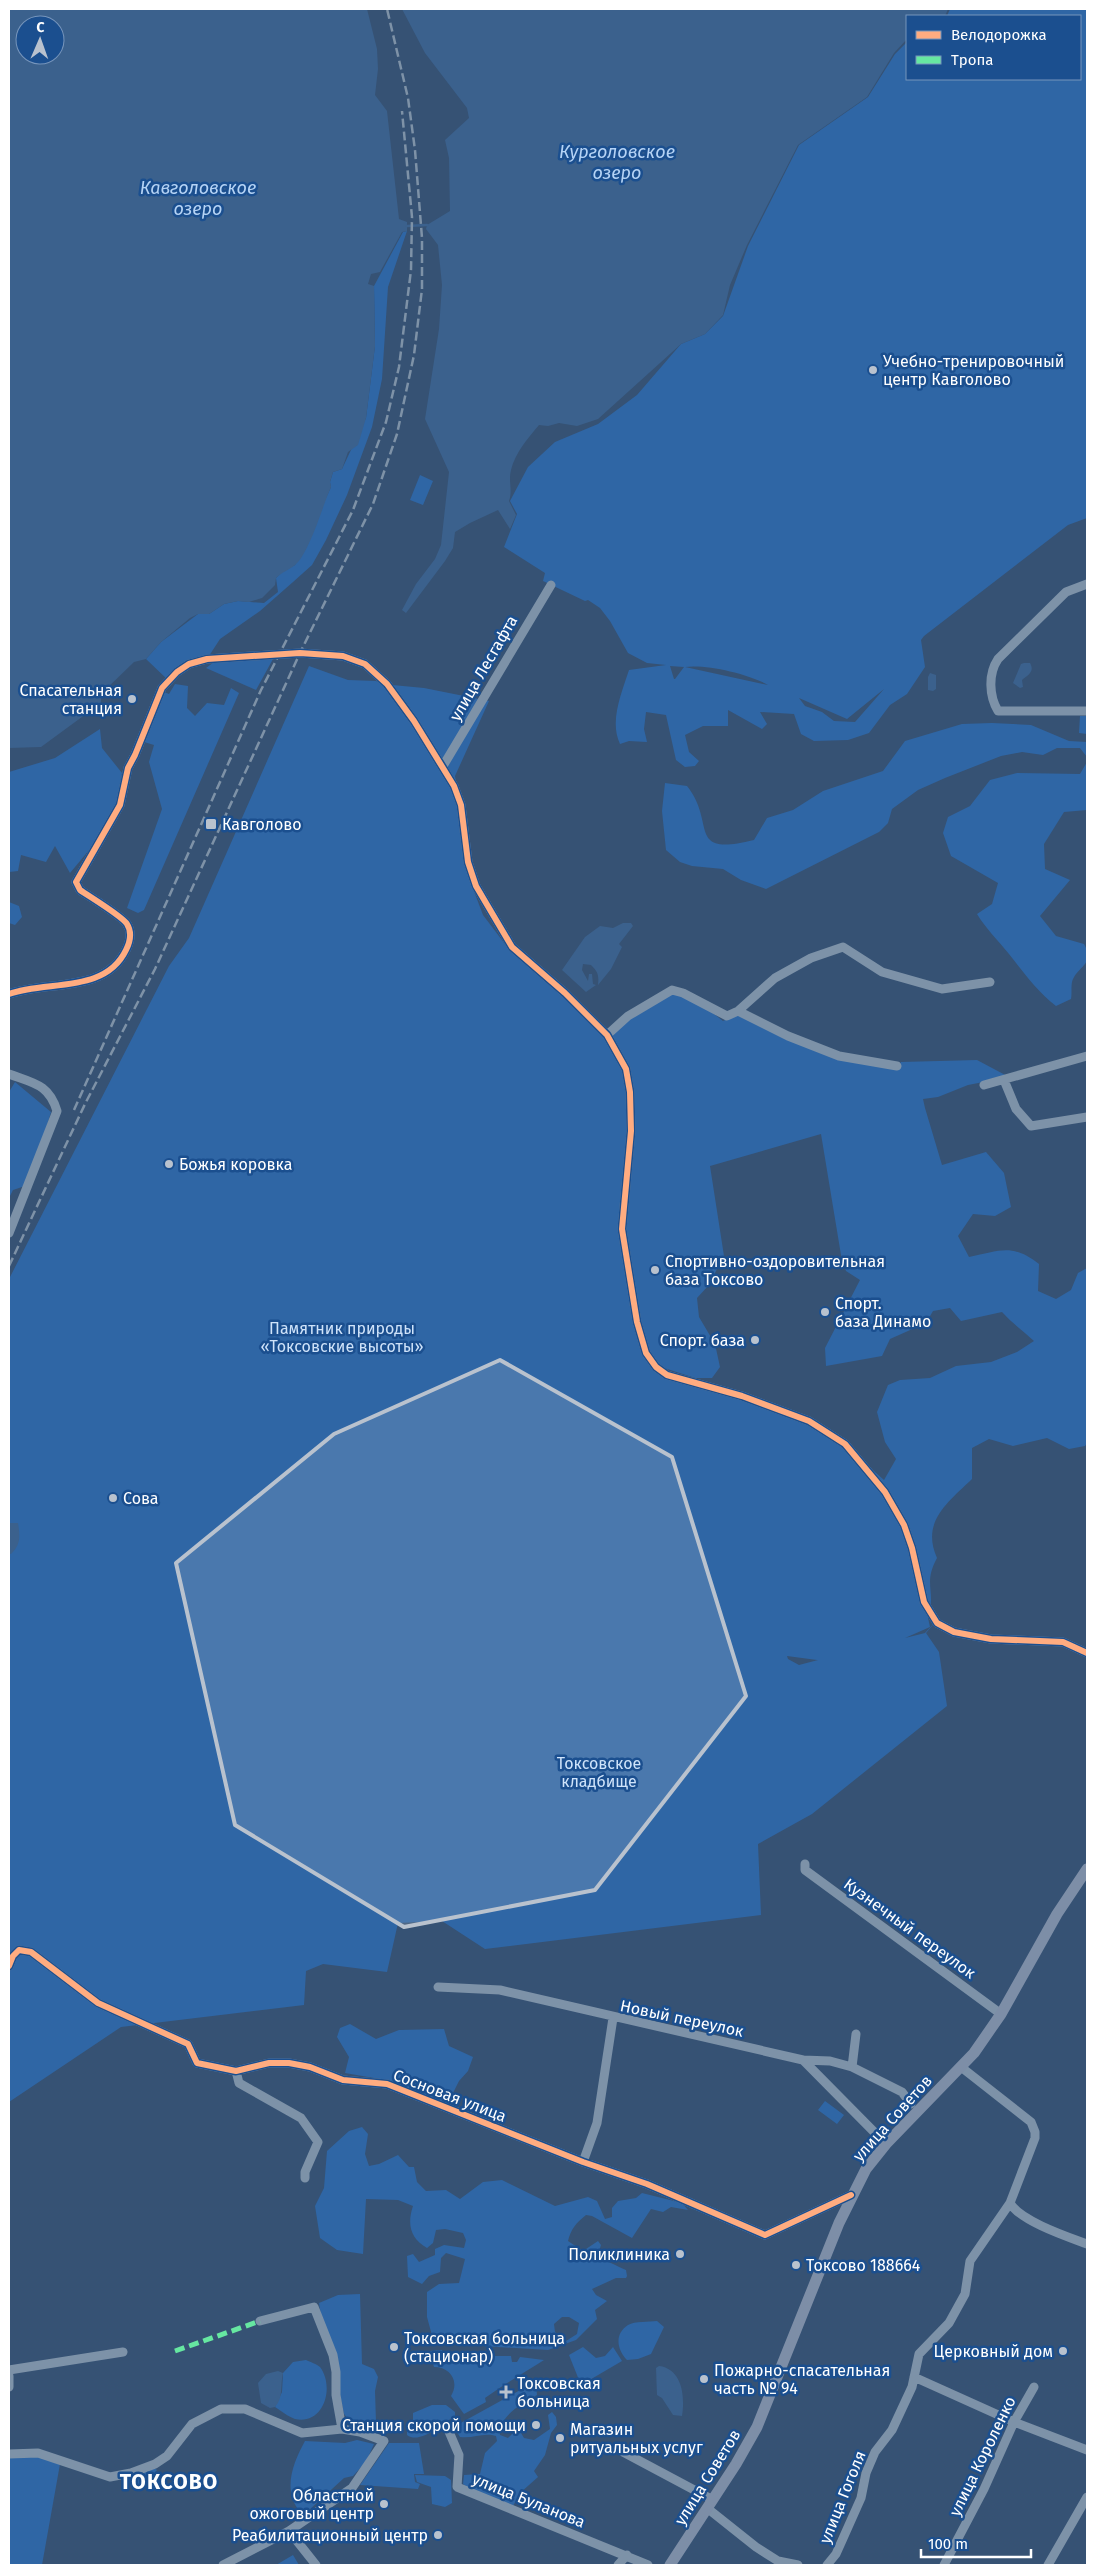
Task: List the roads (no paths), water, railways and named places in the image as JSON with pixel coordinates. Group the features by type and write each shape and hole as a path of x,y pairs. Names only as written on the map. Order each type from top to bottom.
{"main road":[{"name":"улица Советов","path":"670,2565 757,2427 851,2195 866,2170 886,2144 974,2053 1001,2014 1057,1914 1087,1869"}],"street":[{"path":"1087,584 1066,592 998,659 992,671 991,694 998,711 1087,711"},
{"name":"улица Лесгафта","path":"443,766 551,585"},
{"path":"9,994 79,982 109,972 120,961 128,945 130,932 127,923 80,890 76,882 120,805 128,768 162,688 183,668 214,658 300,653 343,656 365,664 387,684 443,766 461,805 468,862 476,886 512,947 565,993 608,1035 626,1069 630,1092 631,1131 622,1229 637,1322 646,1353 656,1367 667,1375 742,1396 810,1421 844,1444 881,1486 904,1525 912,1548 924,1602 937,1623 954,1632 991,1639 1063,1642 1087,1653"},
{"path":"608,1035 628,1016 672,990 684,993 727,1016 738,1011 775,978 811,958 844,947 882,972 942,989 990,982"},
{"path":"738,1011 788,1036 839,1056 897,1066"},
{"path":"984,1085 1087,1056"},
{"path":"9,1074 41,1086 52,1097 57,1111 9,1233"},
{"path":"1004,1080 1016,1109 1031,1126 1087,1117"},
{"name":"Кузнечный переулок","path":"805,1864 805,1870 1001,2014"},
{"name":"Сосновая улица","path":"9,1966 18,1950 32,1952 98,2003 188,2044 197,2063 236,2071 269,2063 289,2063 310,2067 343,2080 387,2084 583,2162 646,2184 765,2235 851,2195"},
{"name":"Новый переулок","path":"438,1987 500,1990 613,2018 803,2060 830,2061 852,2067 902,2092 911,2104"},
{"path":"583,2162 597,2122 613,2018"},
{"path":"852,2067 856,2034"},
{"path":"803,2060 886,2144"},
{"name":"улица Гоголя","path":"827,2565 836,2554 861,2498 866,2474 875,2452 892,2430 912,2386 919,2354 949,2323 965,2294 970,2261 1010,2203 1035,2132 1031,2122 961,2067"},
{"path":"236,2071 239,2084 302,2118 318,2142 304,2172 305,2178"},
{"path":"1010,2203 1013,2209 1024,2216 1087,2244"},
{"path":"260,2321 314,2307 333,2354 336,2372 336,2395 342,2429"},
{"path":"9,2370 123,2352"},
{"path":"9,2376 9,2387"},
{"path":"914,2377 1014,2422 1087,2450"},
{"name":"улица Короленко","path":"944,2565 984,2489 1014,2422 1034,2387"},
{"path":"9,2454 38,2452 110,2477 131,2473 155,2464 167,2456 192,2424 221,2409 245,2409 302,2433 342,2429 360,2432 384,2441 352,2488 289,2532 223,2565"},
{"name":"улица Буланова","path":"447,2426 459,2455 457,2487 648,2565"},
{"path":"623,2452 710,2504 771,2557 778,2561 798,2565"},
{"path":"1048,2565 1087,2497"},
{"path":"289,2532 316,2565"},
{"path":"618,2565 627,2555"}],"water":[{"name":"Кавголовское озеро","path":"9,9 367,9 377,49 378,69 375,95 387,111 399,219 407,222 407,231 402,232 380,272 371,274 368,284 374,286 375,346 366,418 358,445 348,452 342,469 333,472 330,482 331,487 310,540 300,559 295,565 276,578 275,585 262,598 249,602 238,601 224,604 209,614 198,614 190,618 161,642 146,659 134,662 101,694 101,703 41,747 9,748"},
{"name":"Курголовское озеро","path":"402,9 948,9 945,15 906,15 906,40 894,53 867,97 798,145 747,245 730,285 723,315 705,334 681,344 598,419 577,426 559,423 548,426 539,425 526,440 511,470 509,501 516,515 510,529 498,510 455,532 453,548 406,613 402,610 416,584 435,559 441,545 449,472 425,419 439,329 442,285 438,245 426,229 427,225 450,211 449,158 445,140 469,118 467,108 425,53"},
{"path":"1030,663 1032,669 1022,680 1023,687 1020,688 1013,683 1021,664"},
{"path":"930,673 936,675 936,689 933,691 928,690 928,677"},
{"path":"623,923 631,923 633,926 619,944 622,947 611,969 598,985 598,974 591,965 583,964 582,970 588,981 589,974 592,974 593,984 596,985 586,992 562,970 585,937 600,926 613,928"},
{"path":"9,1523 18,1523 19,1532 18,1544 11,1554 9,1554"},
{"path":"659,2366 667,2368 678,2378 683,2401 682,2416 673,2415 662,2398 657,2395 656,2368"},
{"path":"278,2371 283,2373 281,2395 275,2407 270,2408 261,2403 258,2383 266,2374"}],"waterway":[{"path":"407,226 427,225"}],"railway":[{"path":"9,1266 85,1104 155,969 300,653 373,504 397,434 414,355 422,289 422,238 415,150 408,98 387,9"},
{"path":"74,1110 261,690 353,510 386,422 399,367 411,270 412,217 402,111"}],"place":[{"name":"Учебно-тренировочный центр Кавголово","path":"873,370"},
{"name":"Спасательная станция","path":"132,699"},
{"name":"Кавголово","path":"211,824"},
{"name":"Божья коровка","path":"169,1164"},
{"name":"Спортивно-оздоровительная база Токсово","path":"655,1270"},
{"name":"Спорт. база Динамо","path":"825,1312"},
{"name":"Спорт. база","path":"755,1340"},
{"name":"Сова","path":"113,1498"},
{"name":"Поликлиника","path":"680,2254"},
{"name":"Токсово 188664","path":"796,2265"},
{"name":"Токсовская больница (стационар)","path":"394,2347"},
{"name":"Церковный дом","path":"1063,2351"},
{"name":"Пожарно-спасательная часть № 94","path":"704,2379"},
{"name":"Токсовская больница","path":"506,2392"},
{"name":"Станция скорой помощи","path":"536,2425"},
{"name":"Магазин ритуальных услуг","path":"560,2438"},
{"name":"Областной ожоговый центр","path":"384,2504"},
{"name":"Реабилитационный центр","path":"438,2535"}],"district":[{"name":"ТОКСОВО","path":"169,2482"}],"park label":[{"name":"Памятник природы «Токсовские высоты»","path":"342,1337"},
{"name":"Токсовское кладбище","path":"599,1772"}]}
